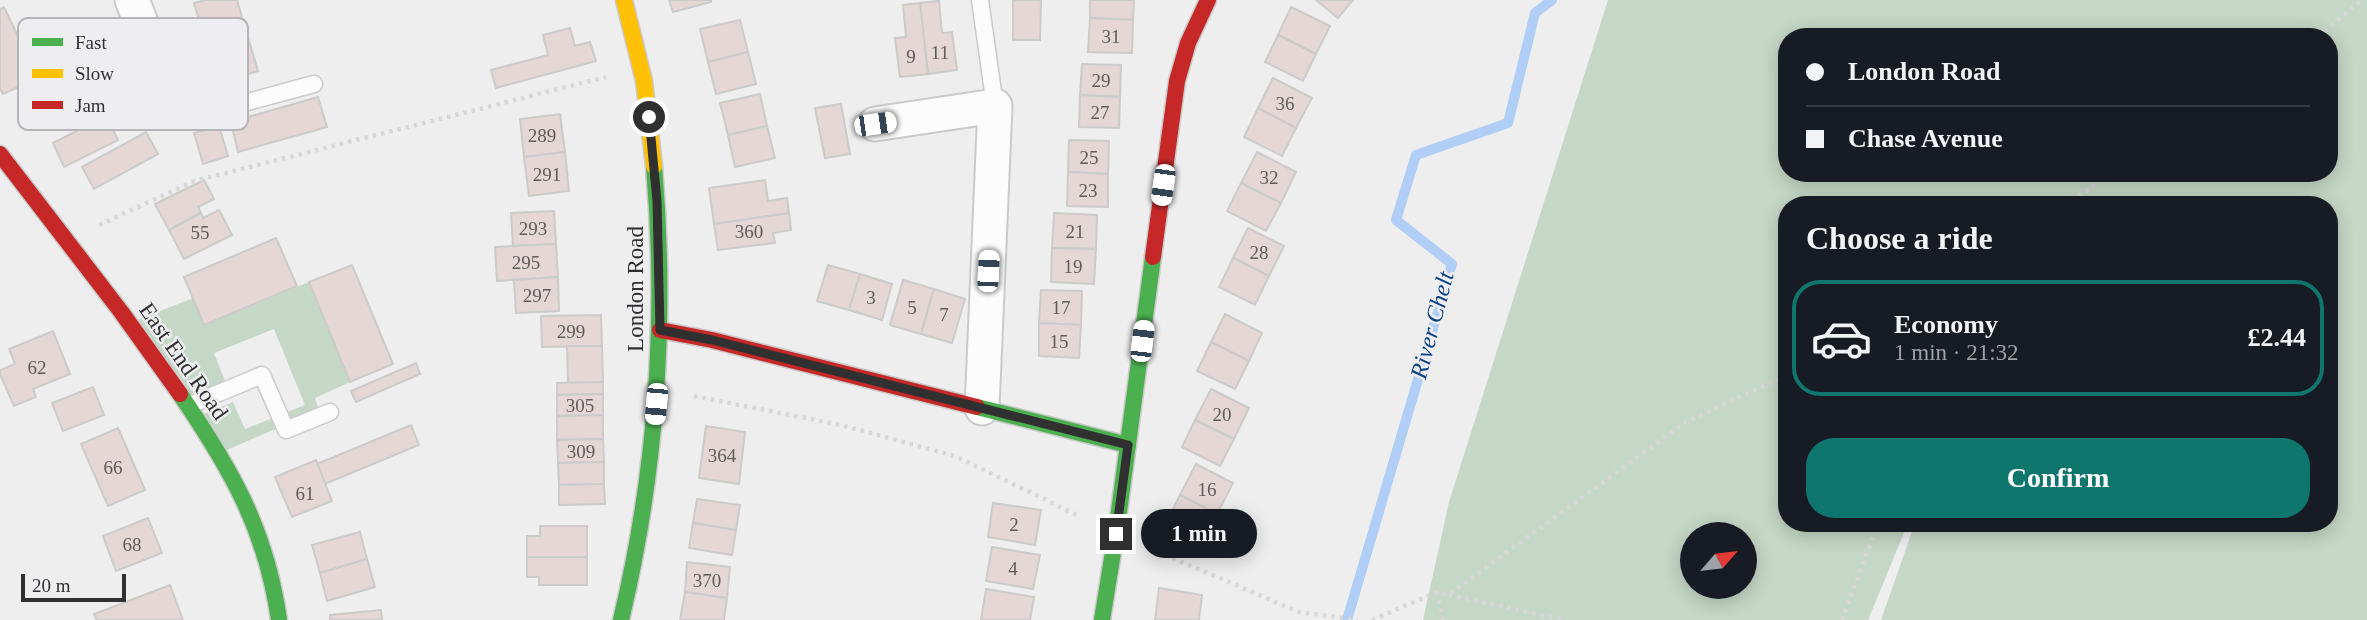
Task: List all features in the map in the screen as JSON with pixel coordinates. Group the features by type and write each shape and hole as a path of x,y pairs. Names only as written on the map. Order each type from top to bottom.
{"main road":[{"name":"London Road","path":"621,620 645,496 657,389 660,330 657,201 652,141 642,68 624,0"},
{"path":"1102,620 1177,81 1188,43 1208,0"},
{"name":"East End Road","path":"0,154 131,323 220,453 256,523 270,567 279,620"},
{"path":"660,330 712,340 1128,445"}],"street":[{"path":"132,0 139,18"},
{"path":"875,124 995,106 982,408"}],"lane":[{"path":"980,0 995,106"},
{"path":"248,102 314,85"},
{"path":"188,406 262,374 286,430 330,412"}],"path":[{"path":"2329,28 2362,0"},
{"path":"66,240 194,181 642,68"},
{"path":"2078,196 2099,182"},
{"path":"1448,595 1686,422 1778,379"},
{"path":"657,389 841,425 955,456 1116,534 1299,612 1359,620"},
{"path":"1842,620 1875,532"},
{"path":"1437,592 1443,620"},
{"path":"1372,620 1437,592 1565,620"}],"green space":[{"path":"1608,0 2367,0 2367,620 1881,620 1912,532 2338,532 2338,196 1778,196 1778,532 1904,532 1868,620 1423,620 1449,502"},
{"path":"309,282 350,382 315,398 319,410 220,453 196,417 233,402 245,429 305,405 274,329 214,353 225,381 183,398 130,323 193,298 205,325"}],"building":[{"path":"205,0 237,0 242,18 198,18 194,3"},
{"path":"669,0 711,0 711,2 673,12"},
{"path":"1013,0 1041,0 1040,40 1013,40"},
{"path":"1090,0 1134,0 1133,20 1090,18"},
{"path":"1316,0 1353,0 1338,18"},
{"path":"939,1 942,33 952,32 957,70 928,74 920,3"},
{"path":"920,3 928,74 900,77 895,38 906,37 903,5"},
{"path":"4,7 18,36 18,87 3,94 0,89 0,9"},
{"path":"1291,7 1330,26 1316,54 1278,35"},
{"path":"1090,18 1133,20 1132,53 1088,52"},
{"path":"740,20 748,52 708,62 700,29"},
{"path":"570,28 575,46 590,42 596,61 496,88 491,70 548,55 543,35"},
{"path":"1278,35 1316,54 1303,81 1265,62"},
{"path":"248,38 258,71 248,74"},
{"path":"748,52 756,84 716,94 708,62"},
{"path":"1082,64 1121,65 1120,97 1080,95"},
{"path":"1273,78 1312,98 1296,128 1258,108"},
{"path":"760,94 767,126 728,135 720,103"},
{"path":"1080,95 1120,97 1119,128 1079,127"},
{"path":"318,97 327,127 238,152 233,130 248,130 248,117"},
{"path":"841,104 850,154 825,158 815,108"},
{"path":"1258,108 1296,128 1282,156 1244,137"},
{"path":"560,114 565,152 524,157 520,119"},
{"path":"767,126 775,158 735,167 728,135"},
{"path":"79,130 113,130 118,140 64,167 53,143"},
{"path":"220,130 228,156 203,164 194,133"},
{"path":"146,132 158,154 94,189 82,167"},
{"path":"1069,140 1109,141 1108,174 1068,172"},
{"path":"565,152 569,191 529,196 524,157"},
{"path":"1257,152 1296,172 1281,203 1241,183"},
{"path":"1068,172 1108,174 1108,207 1067,206"},
{"path":"204,180 214,199 198,207 201,213 169,230 155,204"},
{"path":"765,180 768,201 787,198 789,213 714,224 709,188"},
{"path":"1241,183 1281,203 1266,231 1227,211"},
{"path":"219,210 232,235 184,259 169,230 201,213 203,218"},
{"path":"554,211 556,244 513,246 511,213"},
{"path":"789,213 791,230 773,233 775,243 718,250 714,224"},
{"path":"1054,213 1097,215 1096,249 1052,248"},
{"path":"1248,228 1284,246 1269,276 1233,258"},
{"path":"276,238 297,286 204,325 184,277"},
{"path":"556,244 558,277 497,281 495,247"},
{"path":"1052,248 1096,249 1094,284 1051,282"},
{"path":"1233,258 1269,276 1255,305 1219,287"},
{"path":"352,265 393,364 350,382 309,282"},
{"path":"828,265 860,274 849,310 817,301"},
{"path":"860,274 892,284 882,320 849,310"},
{"path":"558,277 559,311 516,313 514,280"},
{"path":"903,280 934,289 921,334 890,325"},
{"path":"934,289 965,299 952,343 921,334"},
{"path":"1041,290 1082,291 1081,325 1039,323"},
{"path":"1225,314 1262,333 1249,361 1211,342"},
{"path":"601,315 602,346 542,347 541,316"},
{"path":"1039,323 1081,325 1079,358 1039,356"},
{"path":"53,331 70,374 33,389 36,397 14,406 0,374 0,370 15,364 9,349"},
{"path":"1211,342 1249,361 1235,389 1197,371"},
{"path":"567,346 602,346 603,382 568,383"},
{"path":"416,363 420,374 356,402 351,391"},
{"path":"603,382 603,394 557,395 557,383"},
{"path":"93,387 104,415 63,431 52,403"},
{"path":"1211,389 1249,408 1234,439 1195,420"},
{"path":"603,394 603,415 557,416 557,395"},
{"path":"603,415 603,439 557,440 557,416"},
{"path":"1195,420 1234,439 1220,466 1182,447"},
{"path":"411,425 419,445 325,484 317,464"},
{"path":"706,426 745,432 739,484 699,478"},
{"path":"118,428 145,490 108,506 81,444"},
{"path":"603,439 604,462 558,463 557,440"},
{"path":"316,460 332,501 292,517 275,477"},
{"path":"604,462 604,484 559,485 558,463"},
{"path":"1196,464 1233,483 1217,514 1180,495"},
{"path":"604,484 605,504 559,505 559,485"},
{"path":"1180,495 1217,514 1202,542 1166,523"},
{"path":"697,499 740,505 736,530 693,523"},
{"path":"993,503 1041,510 1035,545 988,537"},
{"path":"148,518 162,553 116,571 103,536"},
{"path":"693,523 736,530 732,555 689,548"},
{"path":"540,526 587,526 587,557 527,557 527,536 540,536"},
{"path":"360,532 367,559 320,573 312,545"},
{"path":"992,547 1040,555 1033,589 986,581"},
{"path":"527,557 587,557 587,585 539,585 539,577 527,577"},
{"path":"367,559 375,587 327,601 320,573"},
{"path":"687,562 730,567 727,598 685,592"},
{"path":"170,585 183,620 97,620 94,614"},
{"path":"1159,588 1202,595 1199,620 1155,620"},
{"path":"986,589 1034,597 1030,620 981,620"},
{"path":"685,592 727,598 724,620 680,620"},
{"path":"381,610 382,620 330,620 330,615"}],"waterway":[{"name":"River Chelt","path":"1347,620 1452,264 1396,220 1416,155 1508,123 1535,13 1552,0"}],"traffic: fast":[{"path":"621,620 643,507 656,394 659,281 654,166"},
{"path":"1102,620 1153,257"},
{"path":"180,394 215,448 244,501 265,557 279,620"},
{"path":"977,407 1128,445"}],"traffic: slow":[{"path":"624,0 644,81 654,166"}],"traffic: jam":[{"path":"1153,257 1177,81 1188,43 1208,0"},
{"path":"0,154 122,313 180,394"},
{"path":"660,330 712,340 977,407"}],"route":[{"path":"649,117 657,201 660,330 712,340 1128,445 1116,534"}]}
